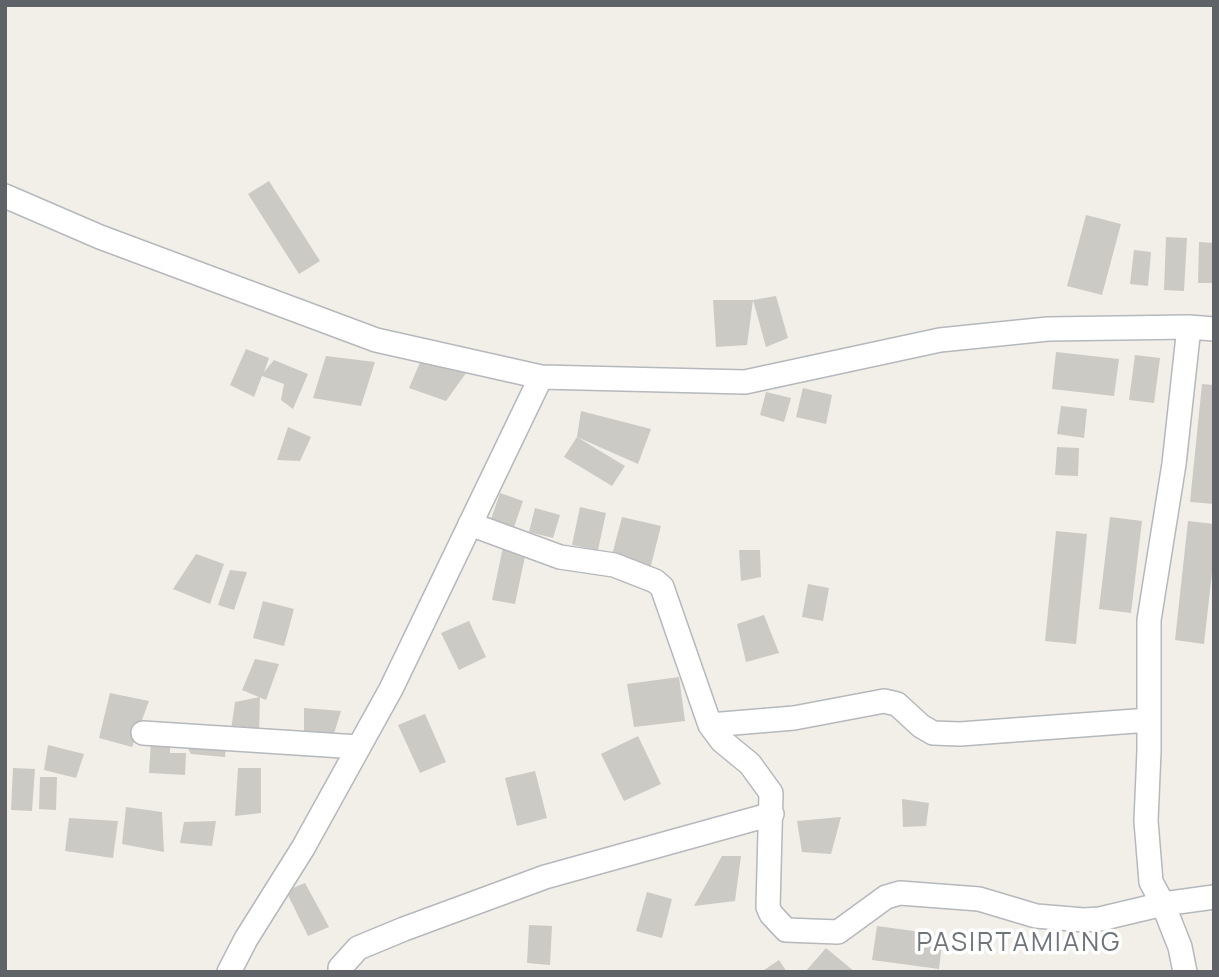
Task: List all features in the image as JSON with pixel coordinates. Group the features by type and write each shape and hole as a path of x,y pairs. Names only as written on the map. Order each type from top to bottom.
{"street":[{"path":"5,196 100,237 376,340 541,377 745,382 940,340 1048,329 1214,329"},
{"path":"1185,972 1180,947 1151,882 1146,821 1149,620 1174,464 1189,327"},
{"path":"229,972 246,939 303,848 391,689 541,377"},
{"path":"470,524 560,557 614,565 659,584 668,600 710,725 722,741 750,764 769,788 773,798 768,907 789,931 838,932 887,897 900,893 974,899 1035,916 1084,920 1214,897"},
{"path":"710,725 794,718 884,701 897,704 933,733 960,734 1149,720"},
{"path":"143,733 358,747"},
{"path":"340,968 358,948 545,877 772,814"}],"building":[{"path":"269,181 320,261 299,274 248,194"},
{"path":"1086,215 1121,224 1102,295 1067,286"},
{"path":"1166,237 1187,238 1184,291 1164,290"},
{"path":"1199,242 1214,243 1214,283 1198,283"},
{"path":"1134,250 1151,252 1148,286 1130,284"},
{"path":"776,296 788,338 766,347 753,300"},
{"path":"713,300 753,300 747,345 716,347"},
{"path":"427,346 474,362 446,401 409,388"},
{"path":"246,349 269,358 264,372 274,360 308,374 293,409 281,400 284,384 262,376 254,397 230,385"},
{"path":"1056,352 1119,359 1114,396 1052,389"},
{"path":"1135,355 1160,358 1154,403 1129,400"},
{"path":"326,356 375,362 361,406 313,398"},
{"path":"1202,384 1214,385 1214,504 1190,502"},
{"path":"803,388 832,395 826,424 796,417"},
{"path":"766,392 791,398 784,422 760,415"},
{"path":"1061,406 1087,409 1084,438 1057,434"},
{"path":"581,411 651,429 638,464 577,437"},
{"path":"288,427 311,437 300,461 277,460"},
{"path":"577,437 625,466 612,486 564,457"},
{"path":"1057,447 1079,448 1078,476 1055,475"},
{"path":"500,493 523,501 512,533 489,525"},
{"path":"580,507 606,513 598,550 572,545"},
{"path":"535,508 560,515 553,538 529,532"},
{"path":"622,517 661,526 650,569 611,559"},
{"path":"1110,517 1142,521 1131,613 1099,609"},
{"path":"1188,521 1214,524 1214,555 1204,644 1175,640"},
{"path":"1056,531 1087,534 1076,644 1045,641"},
{"path":"504,542 527,547 515,604 492,600"},
{"path":"739,550 760,550 761,577 741,581"},
{"path":"196,554 224,564 210,604 173,589"},
{"path":"230,570 247,572 234,610 218,605"},
{"path":"808,584 829,588 823,621 802,617"},
{"path":"263,601 294,609 284,646 253,638"},
{"path":"764,615 779,653 746,662 737,624"},
{"path":"469,621 486,657 459,670 441,633"},
{"path":"255,659 279,664 266,700 242,690"},
{"path":"679,677 685,721 634,727 627,684"},
{"path":"110,693 149,701 132,747 99,738"},
{"path":"260,697 259,734 231,730 235,702"},
{"path":"304,708 341,711 332,740 304,738"},
{"path":"425,714 446,762 420,773 398,725"},
{"path":"638,736 661,784 624,801 601,754"},
{"path":"151,741 170,742 170,753 186,753 185,775 149,773"},
{"path":"184,741 226,745 225,757 191,754"},
{"path":"48,745 84,754 76,778 44,770"},
{"path":"13,768 35,769 32,811 11,810"},
{"path":"238,768 261,768 261,813 235,816"},
{"path":"535,771 547,818 517,826 505,778"},
{"path":"40,777 57,777 56,810 39,809"},
{"path":"902,799 929,803 926,826 903,827"},
{"path":"126,807 162,812 164,852 122,844"},
{"path":"841,817 831,854 802,852 797,821"},
{"path":"69,818 118,821 113,858 65,851"},
{"path":"216,821 212,846 180,843 184,822"},
{"path":"722,856 741,856 735,901 694,906"},
{"path":"305,883 329,927 308,936 286,891"},
{"path":"647,892 672,899 662,938 636,931"},
{"path":"529,925 552,926 550,965 527,963"},
{"path":"877,926 943,935 939,969 872,960"},
{"path":"826,948 855,972 805,972"},
{"path":"779,960 787,972 761,972"}],"district":[{"name":"PASIRTAMIANG","path":"1019,944"}]}
